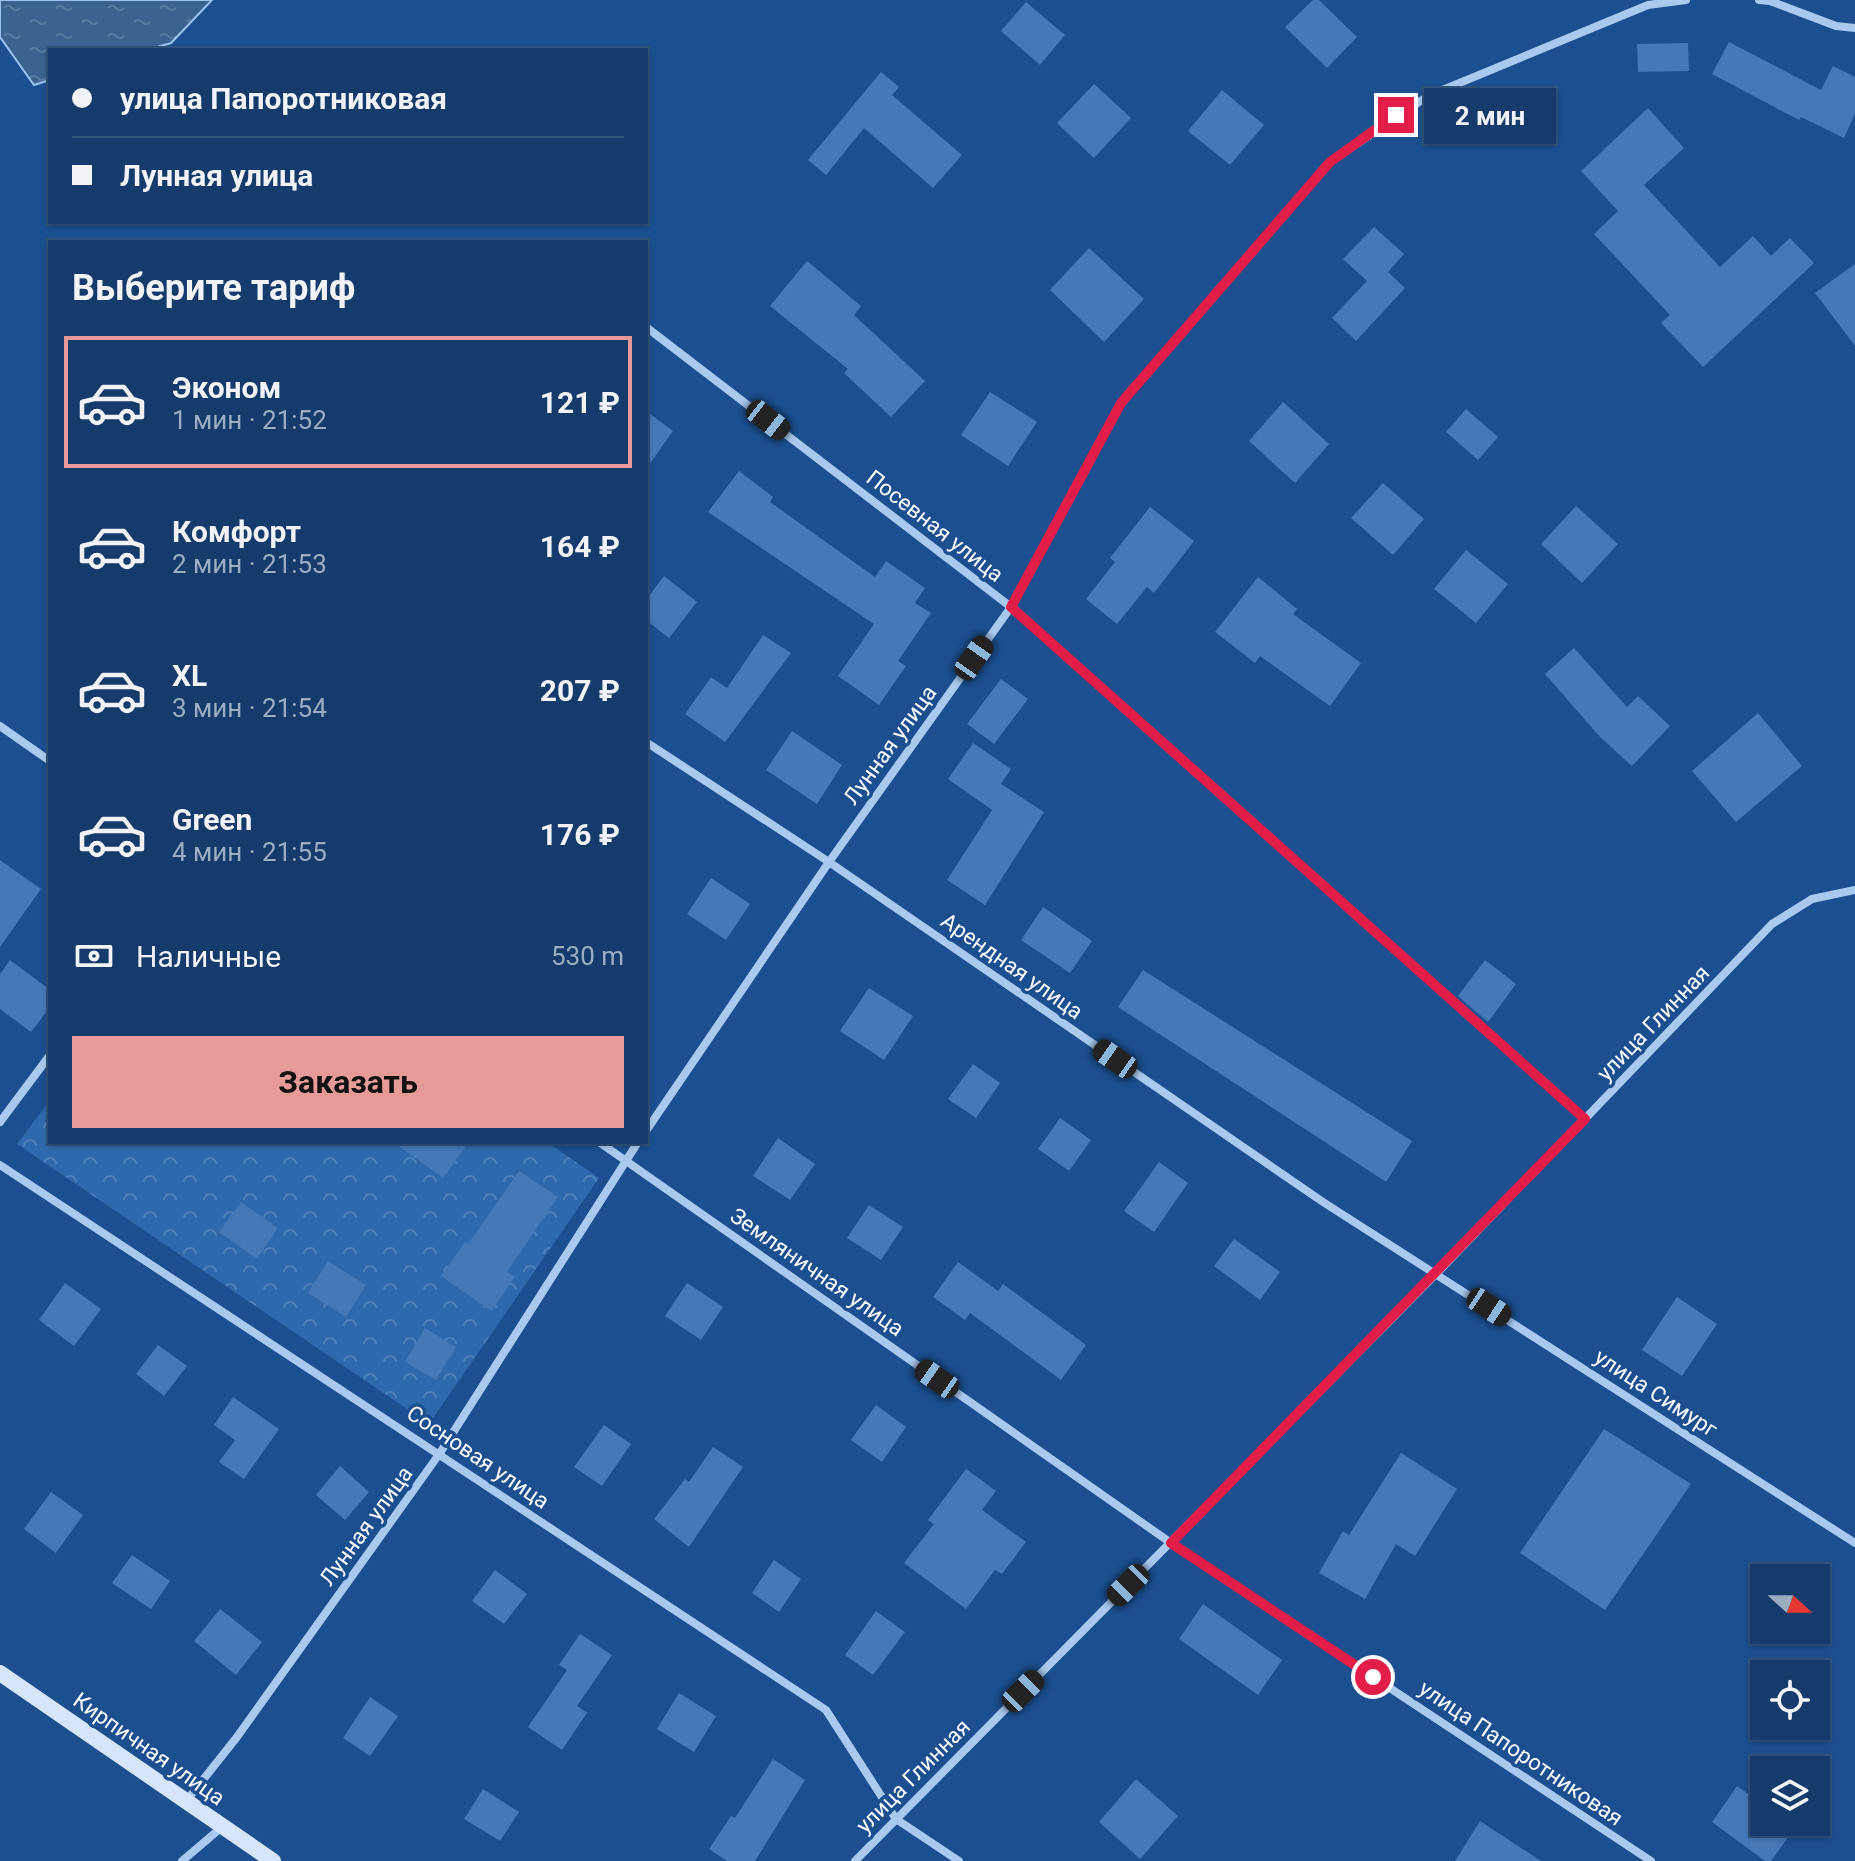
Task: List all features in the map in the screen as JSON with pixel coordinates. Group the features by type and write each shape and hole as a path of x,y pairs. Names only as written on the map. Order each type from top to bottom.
{"main road":[{"name":"Кирпичная улица","path":"3,1680 187,1800 273,1861"}],"street":[{"name":"Лунная улица","path":"648,1128 829,862 1011,607 1121,403 1330,162 1428,96 1648,5 1686,0"},
{"path":"1759,0 1770,0 1836,26 1855,28"},
{"name":"Посевная улица","path":"648,329 1011,607 1585,1119"},
{"path":"0,726 48,760"},
{"name":"Арендная улица","path":"648,743 829,862 1323,1202 1437,1273"},
{"name":"улица Глинная","path":"855,1861 1437,1273 1772,924 1812,899 1855,890"},
{"path":"0,1122 48,1058"},
{"name":"Земляничная улица","path":"602,1144 1171,1543"},
{"name":"Лунная улица","path":"187,1800 237,1737 440,1453 637,1144"},
{"name":"Сосновая улица","path":"0,1165 826,1710 896,1819"},
{"name":"улица Симург","path":"1437,1273 1855,1543"},
{"name":"улица Папоротниковая","path":"1171,1543 1651,1861"},
{"path":"896,1819 959,1861"},
{"path":"182,1861 223,1826"}],"green space":[{"path":"48,1103 48,1144 550,1144 599,1178 429,1424 17,1144"}],"water":[{"path":"0,0 212,0 171,43 154,48 48,48 48,81 34,85 0,37"}],"building":[{"path":"1313,0 1319,0 1357,37 1327,68 1285,27"},
{"path":"1026,2 1065,35 1040,65 1001,31"},
{"path":"1729,42 1821,90 1833,66 1855,77 1855,114 1844,138 1801,117 1799,120 1712,74"},
{"path":"1688,43 1689,71 1638,72 1637,44"},
{"path":"881,72 899,87 892,95 962,155 933,188 864,128 826,175 808,160"},
{"path":"1094,84 1131,118 1094,158 1057,123"},
{"path":"1222,90 1264,125 1230,165 1188,131"},
{"path":"1648,108 1684,148 1644,185 1720,267 1753,236 1771,256 1790,238 1814,263 1703,367 1661,323 1670,315 1594,234 1618,211 1581,171"},
{"path":"1374,227 1404,254 1388,272 1405,288 1356,341 1332,318 1367,281 1343,259"},
{"path":"1089,248 1144,299 1104,342 1050,290"},
{"path":"807,261 861,306 854,315 925,381 891,417 844,373 848,369 770,306"},
{"path":"1855,264 1855,346 1815,293"},
{"path":"990,392 1037,422 1008,466 961,435"},
{"path":"1283,402 1329,444 1295,483 1249,441"},
{"path":"1466,409 1498,437 1478,460 1446,432"},
{"path":"648,412 673,431 648,466"},
{"path":"739,471 773,497 770,502 875,577 886,561 925,588 915,603 931,613 898,661 906,666 879,705 838,676 874,624 708,512"},
{"path":"1383,483 1424,519 1393,555 1351,518"},
{"path":"1576,506 1618,544 1582,583 1541,544"},
{"path":"1150,507 1194,541 1154,593 1147,587 1117,624 1086,599 1115,562 1110,558"},
{"path":"1466,550 1508,584 1476,623 1434,589"},
{"path":"664,576 697,602 669,638 648,622 648,597"},
{"path":"1258,577 1297,609 1293,614 1361,663 1330,706 1260,656 1255,663 1215,632"},
{"path":"763,635 791,653 725,742 685,714 711,677 727,688"},
{"path":"1574,648 1627,707 1638,696 1670,726 1632,766 1600,737 1545,674"},
{"path":"1001,679 1028,699 994,744 967,724"},
{"path":"1758,713 1802,766 1736,822 1692,771"},
{"path":"792,731 842,765 817,804 766,770"},
{"path":"973,743 1011,769 1001,784 1044,812 985,905 947,880 992,810 948,779"},
{"path":"0,860 41,889 0,947"},
{"path":"711,878 750,904 726,940 687,914"},
{"path":"1043,907 1092,941 1070,973 1021,940"},
{"path":"10,960 48,988 48,1010 31,1032 0,1009 0,974"},
{"path":"1485,960 1516,984 1488,1022 1458,996"},
{"path":"1143,970 1412,1141 1386,1182 1118,1007"},
{"path":"869,988 913,1016 884,1060 840,1031"},
{"path":"973,1064 1000,1083 976,1118 948,1099"},
{"path":"1060,1118 1091,1140 1069,1171 1038,1149"},
{"path":"778,1138 815,1164 790,1200 753,1176"},
{"path":"396,1144 468,1144 443,1178"},
{"path":"1159,1162 1188,1183 1154,1232 1124,1211"},
{"path":"519,1171 558,1197 507,1272 515,1277 491,1311 441,1276 465,1242 468,1244"},
{"path":"241,1202 278,1228 257,1259 219,1232"},
{"path":"869,1205 903,1227 881,1260 847,1238"},
{"path":"1234,1239 1280,1272 1260,1300 1214,1266"},
{"path":"328,1261 366,1285 346,1317 308,1293"},
{"path":"958,1262 998,1291 1003,1284 1086,1345 1061,1380 970,1313 965,1320 933,1297"},
{"path":"65,1283 101,1309 74,1346 39,1320"},
{"path":"687,1283 723,1307 701,1340 665,1316"},
{"path":"1677,1297 1717,1324 1682,1376 1642,1350"},
{"path":"425,1328 456,1347 436,1380 405,1362"},
{"path":"158,1345 187,1366 164,1396 136,1374"},
{"path":"233,1397 279,1429 244,1479 219,1462 235,1440 214,1425"},
{"path":"876,1405 906,1427 882,1462 851,1440"},
{"path":"604,1425 631,1444 602,1486 574,1467"},
{"path":"1604,1429 1691,1484 1605,1610 1520,1553"},
{"path":"713,1447 743,1467 689,1547 654,1519 685,1479 689,1482"},
{"path":"1401,1453 1457,1489 1415,1556 1396,1544 1365,1599 1319,1573 1343,1531 1349,1535"},
{"path":"340,1466 369,1492 345,1520 316,1495"},
{"path":"966,1469 996,1491 982,1510 1026,1542 1002,1574 995,1570 966,1609 904,1563 934,1524 928,1520"},
{"path":"51,1492 83,1515 56,1553 24,1529"},
{"path":"132,1555 170,1581 151,1609 112,1583"},
{"path":"774,1560 801,1579 779,1612 752,1593"},
{"path":"495,1570 527,1594 504,1624 472,1601"},
{"path":"1203,1604 1282,1660 1258,1695 1179,1639"},
{"path":"220,1609 262,1642 236,1675 194,1641"},
{"path":"876,1611 905,1632 873,1675 845,1655"},
{"path":"580,1634 612,1655 577,1706 587,1713 562,1750 528,1727 567,1670 559,1665"},
{"path":"679,1693 716,1716 694,1752 657,1729"},
{"path":"370,1697 398,1716 370,1756 343,1738"},
{"path":"773,1759 805,1780 755,1861 727,1861 709,1849 731,1816 735,1818"},
{"path":"1136,1779 1178,1816 1140,1859 1099,1822"},
{"path":"1737,1786 1750,1795 1750,1836 1789,1836 1771,1861 1765,1861 1712,1822"},
{"path":"483,1789 519,1812 500,1841 464,1819"},
{"path":"1480,1821 1541,1861 1455,1861"}],"route":[{"path":"1373,1677 1171,1543 1585,1119 1011,607 1121,403 1330,162 1396,115"}]}
